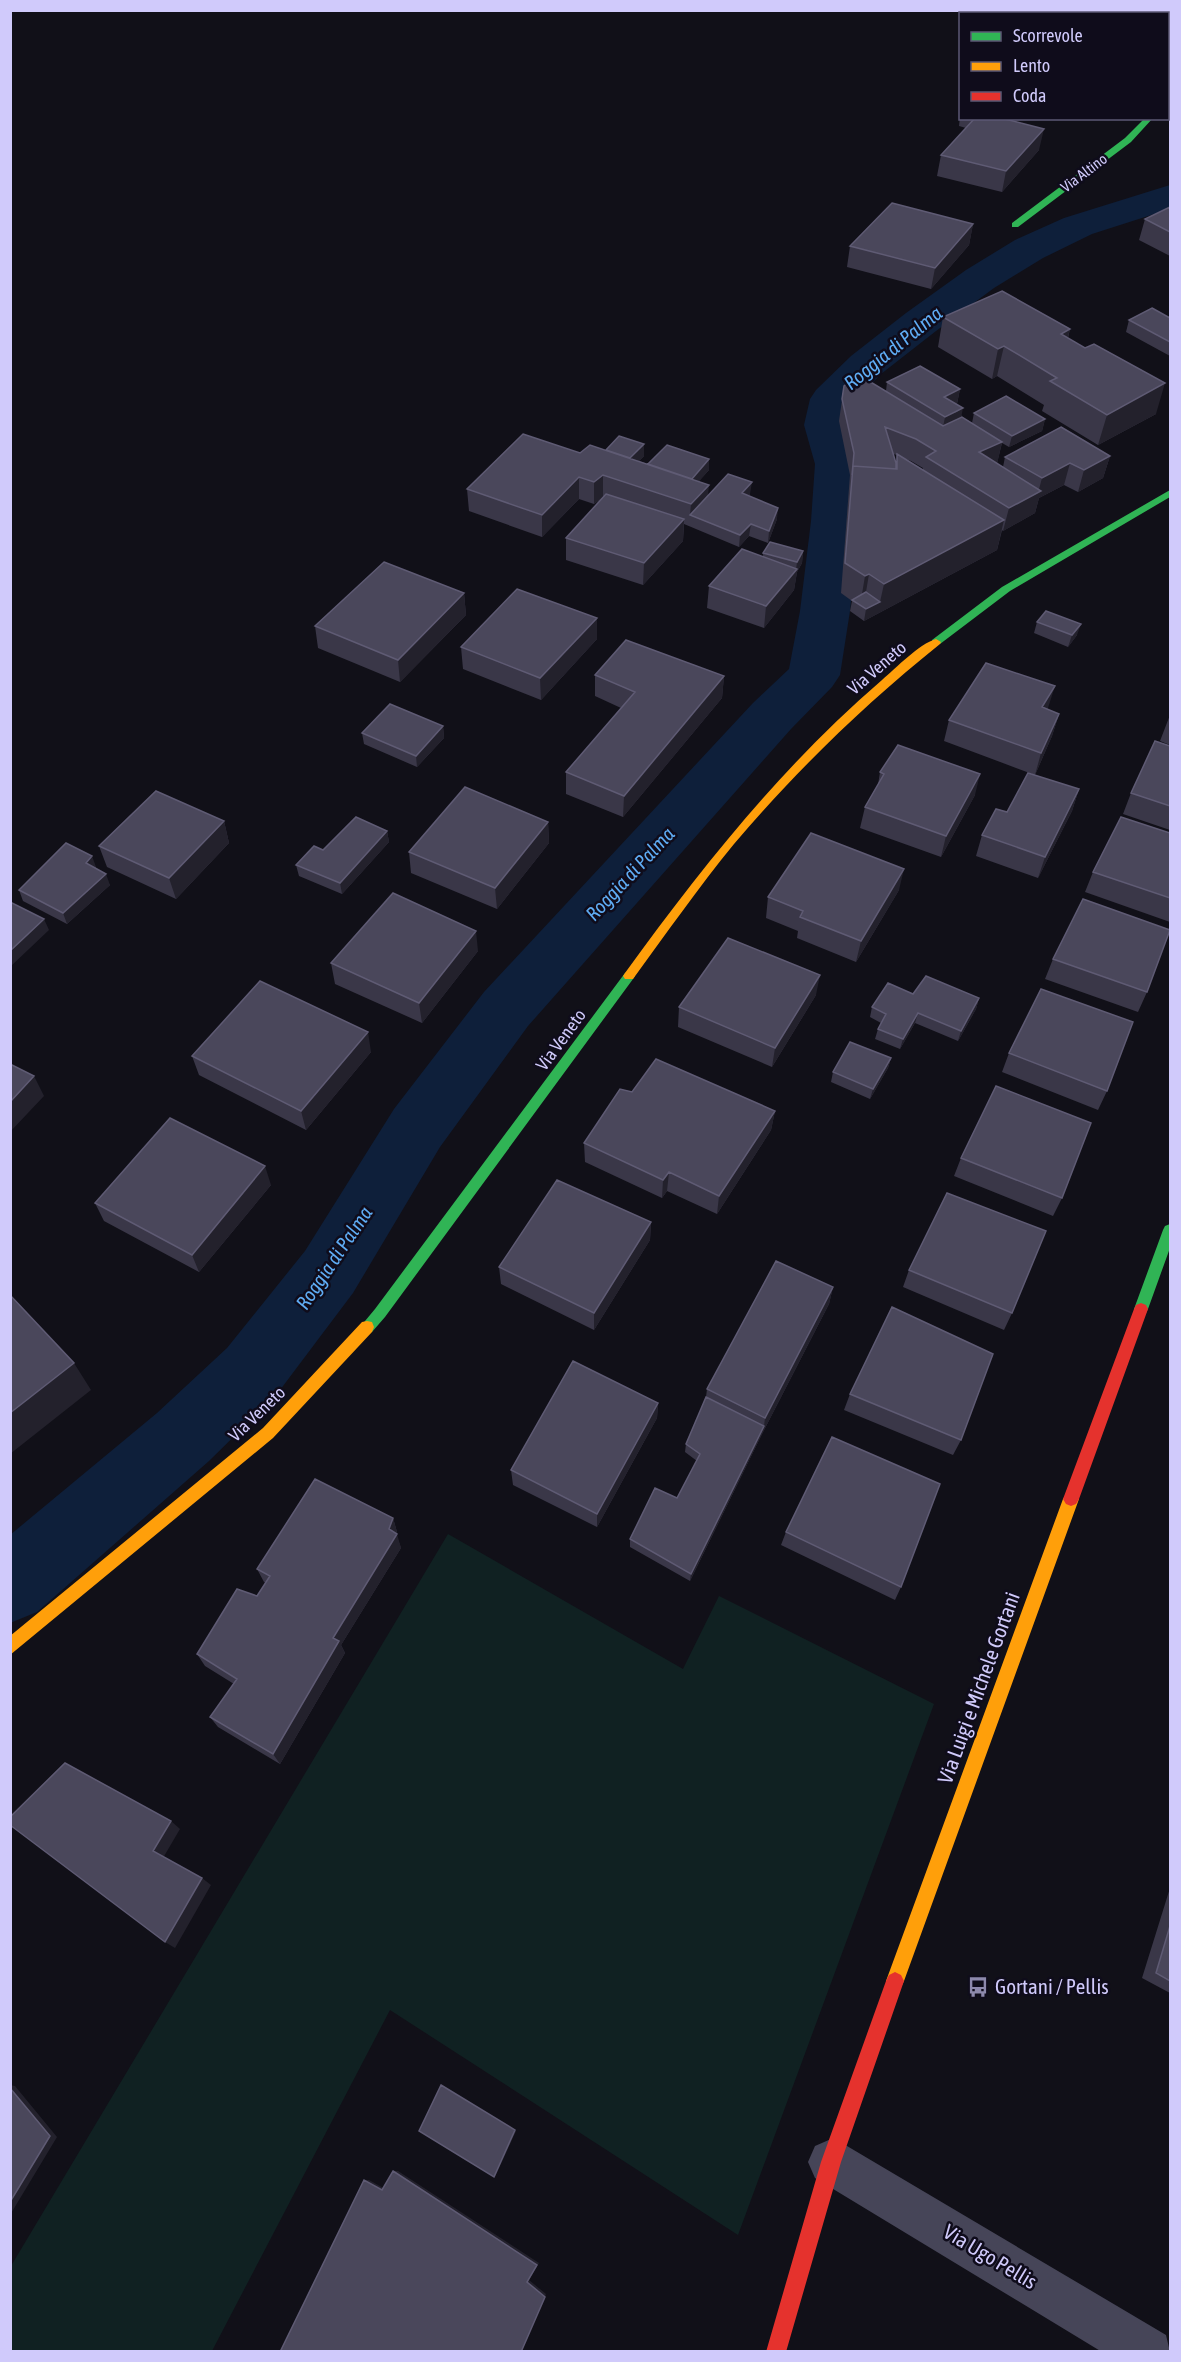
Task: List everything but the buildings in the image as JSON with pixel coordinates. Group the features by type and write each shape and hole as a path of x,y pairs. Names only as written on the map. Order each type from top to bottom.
{"street":[{"name":"Via Altino","path":"1015,225 1128,140 1148,120"},
{"name":"Via Veneto","path":"10,1647 268,1433 380,1313 705,873 796,768 901,669 1006,589 1170,493"},
{"name":"Via Luigi e Michele Gortani","path":"776,2352 831,2162 952,1821 1170,1230"},
{"name":"Via Ugo Pellis","path":"831,2162 1149,2352"}],"shaded area":[{"path":"448,1534 683,1669 719,1596 934,1704 738,2235 390,2010 212,2351 11,2351 11,2266"}],"waterway":[{"name":"Roggia di Palma","path":"10,1585 183,1437 252,1371 329,1272 417,1128 506,1009 772,716 814,675 825,611 835,521 838,464 827,425 832,399 866,365 921,322 980,279 1029,249 1078,226 1170,197"}],"traffic: fast":[{"path":"1015,225 1128,140 1148,120"},
{"path":"936,642 1006,589 1170,493"},
{"path":"367,1327 380,1313 629,976"},
{"path":"1141,1309 1170,1230"}],"traffic: slow":[{"path":"629,976 704,874 756,811 842,722 936,642"},
{"path":"10,1647 268,1433 367,1327"},
{"path":"895,1981 1071,1499"}],"traffic: jam":[{"path":"1071,1499 1141,1309"},
{"path":"776,2352 831,2162 895,1981"}],"place":[{"name":"Gortani / Pellis","path":"978,1987"}]}
